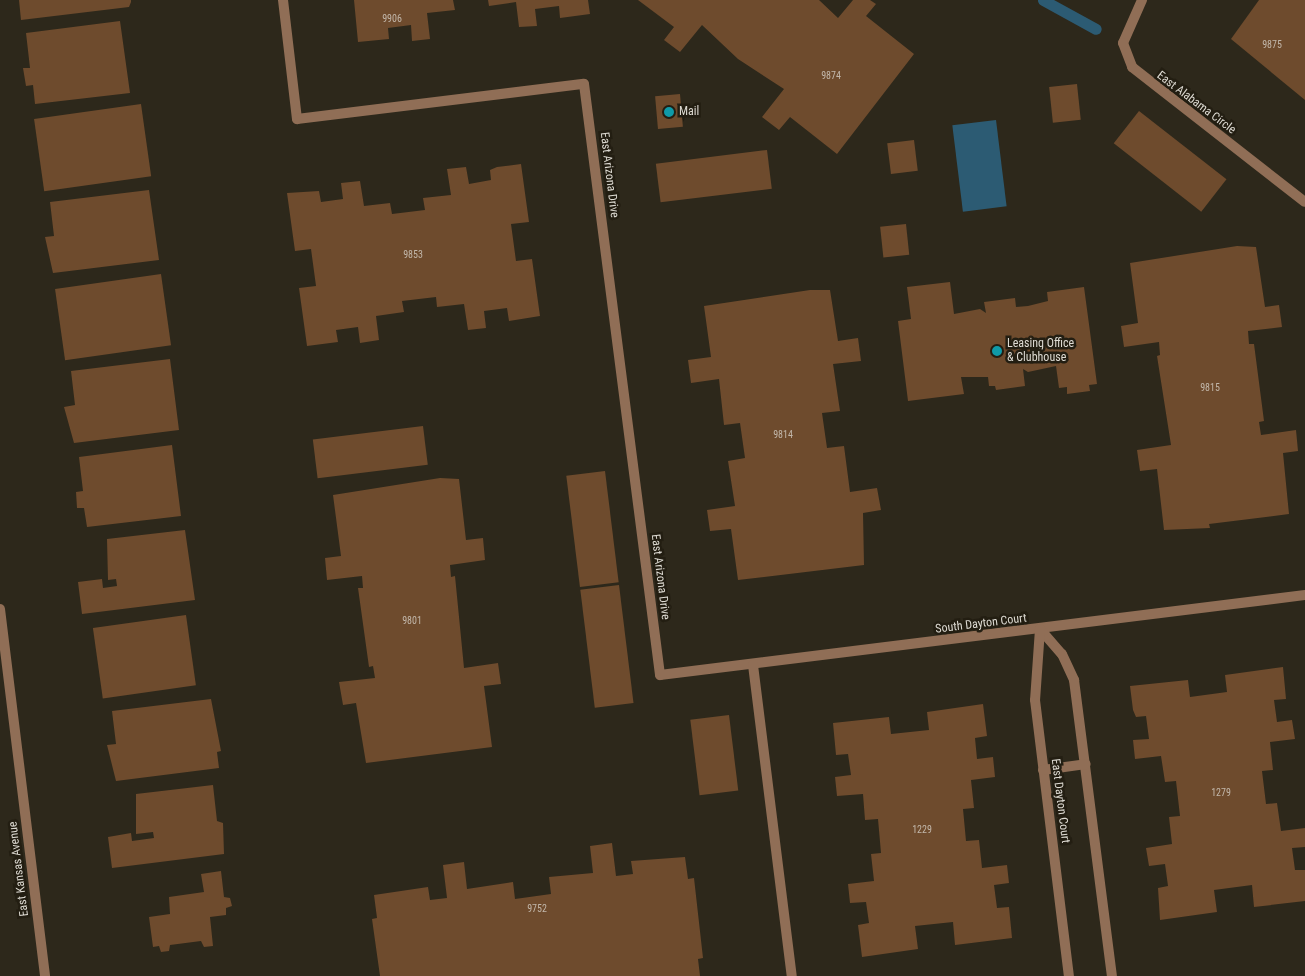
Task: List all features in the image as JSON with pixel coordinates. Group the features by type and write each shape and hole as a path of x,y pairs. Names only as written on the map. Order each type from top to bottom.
{"street":[{"name":"East Arizona Drive","path":"282,0 297,119 584,84 660,675"},
{"name":"East Alabama Circle","path":"1142,0 1123,43 1132,67 1305,202"},
{"name":"South Dayton Court","path":"660,675 1305,595"},
{"name":"East Kansas Avenue","path":"0,610 45,976"},
{"path":"1040,629 1062,654 1072,673 1086,764 1112,976"},
{"name":"East Dayton Court","path":"1040,629 1034,687 1069,976"},
{"path":"753,664 792,976"},
{"path":"1043,770 1086,764"}],"water":[{"path":"996,120 1007,206 963,212 952,125"}],"building":[{"path":"19,0 131,0 131,2 129,7 21,20"},
{"path":"354,0 453,0 455,10 427,13 430,39 412,41 411,25 388,28 389,39 358,42"},
{"path":"488,0 588,0 590,14 560,18 559,6 535,9 537,26 519,27 516,2 489,6"},
{"path":"638,0 819,0 838,18 853,0 870,0 876,4 866,16 914,54 837,154 790,117 779,130 762,117 784,89 738,59 702,25 680,52 664,40 674,27"},
{"path":"1259,0 1305,0 1305,100 1231,39"},
{"path":"120,21 130,93 35,104 33,85 26,86 23,68 30,68 26,33"},
{"path":"1077,84 1081,120 1053,123 1049,87"},
{"name":"Mail","path":"680,94 683,127 658,129 655,96"},
{"path":"141,104 151,176 44,191 34,119"},
{"path":"1139,111 1226,179 1201,212 1114,143"},
{"path":"914,140 918,171 891,174 887,143"},
{"path":"767,150 772,189 661,202 656,164"},
{"path":"521,164 529,222 511,224 516,261 532,259 540,316 509,321 507,308 484,311 486,328 468,330 464,304 437,307 436,297 402,301 404,312 376,316 379,340 360,343 358,327 336,330 338,342 307,346 299,288 316,286 311,249 295,251 287,193 319,191 321,202 343,199 341,183 360,181 364,206 390,203 392,214 425,210 423,198 451,195 447,169 466,167 469,184 491,180 490,170 497,167"},
{"path":"149,190 159,260 53,273 45,237 54,236 50,202"},
{"path":"906,224 909,255 883,258 880,227"},
{"path":"1237,246 1256,247 1265,307 1279,305 1282,327 1248,331 1249,344 1254,344 1264,421 1259,422 1261,435 1296,430 1298,451 1283,453 1289,514 1209,524 1210,528 1164,530 1157,469 1140,471 1137,450 1171,445 1157,356 1160,355 1159,342 1124,347 1121,326 1138,323 1130,263"},
{"path":"161,274 171,345 65,360 55,289"},
{"name":"Leasing Office & Clubhouse","path":"950,282 954,314 980,309 986,313 984,302 1015,298 1016,307 1028,306 1048,301 1047,292 1084,287 1097,384 1089,385 1090,391 1067,394 1067,387 1059,388 1056,366 1028,372 1023,369 1025,386 996,390 995,386 989,386 988,377 961,377 964,394 908,401 898,321 911,319 907,287"},
{"path":"810,290 830,290 838,341 858,338 861,361 833,364 840,411 822,413 827,448 844,446 850,492 877,488 881,510 863,513 864,565 738,580 731,529 710,531 707,510 735,506 728,461 745,458 740,423 724,425 719,379 691,383 688,360 711,357 704,306"},
{"path":"170,359 179,430 74,443 64,407 75,405 71,371"},
{"path":"423,426 428,465 318,478 313,440"},
{"path":"172,445 181,516 87,527 84,508 77,508 76,492 83,491 79,457"},
{"path":"605,471 619,582 580,587 566,476"},
{"path":"440,478 459,479 466,540 483,538 485,560 450,565 451,577 455,576 464,668 498,663 501,684 484,686 492,747 366,763 356,703 343,705 339,682 375,678 373,666 369,667 358,588 363,588 362,576 327,580 325,558 341,556 333,495"},
{"path":"185,530 195,600 82,614 78,582 102,579 103,588 117,586 116,579 108,580 107,539"},
{"path":"619,585 634,703 595,708 580,590"},
{"path":"186,615 196,685 103,698 93,628"},
{"path":"1283,667 1286,699 1274,700 1277,722 1292,720 1295,739 1270,742 1273,770 1262,771 1266,804 1277,803 1281,831 1305,828 1305,847 1292,848 1295,870 1305,870 1305,901 1254,907 1252,885 1214,890 1217,912 1160,920 1158,888 1168,886 1165,864 1149,866 1146,848 1172,844 1169,817 1180,816 1176,781 1165,782 1161,756 1135,759 1133,740 1149,739 1146,716 1136,717 1133,710 1130,686 1188,680 1190,697 1227,692 1225,675"},
{"path":"211,699 221,751 217,752 219,768 116,781 107,745 116,744 112,711"},
{"path":"983,704 987,736 975,738 977,759 993,757 995,777 971,780 974,808 963,809 966,841 979,840 982,868 1007,865 1009,883 994,885 997,908 1009,907 1012,938 955,945 953,922 915,926 918,949 862,957 858,925 869,923 866,902 850,903 848,884 874,881 871,854 881,853 878,819 865,820 863,794 837,796 835,777 851,775 848,754 836,755 833,723 889,717 891,734 929,730 927,712"},
{"path":"729,715 738,790 700,795 690,720"},
{"path":"213,785 217,821 223,823 224,854 112,868 108,837 131,833 132,841 154,838 153,832 136,834 136,794"},
{"path":"612,843 616,876 633,874 631,861 685,857 688,879 694,878 703,958 698,959 700,976 380,976 372,919 377,918 374,895 428,887 430,900 447,898 443,865 464,862 467,889 513,882 515,899 551,894 549,877 593,873 590,846"},
{"path":"221,871 224,897 230,898 232,906 226,908 226,915 210,917 213,946 204,947 201,941 170,945 169,951 161,952 159,946 153,947 149,917 170,914 169,897 204,892 201,874"}],"waterway":[{"path":"1043,0 1096,29"}],"place":[{"name":"Mail","path":"669,112"},
{"name":"Leasing Office & Clubhouse","path":"997,351"}]}
